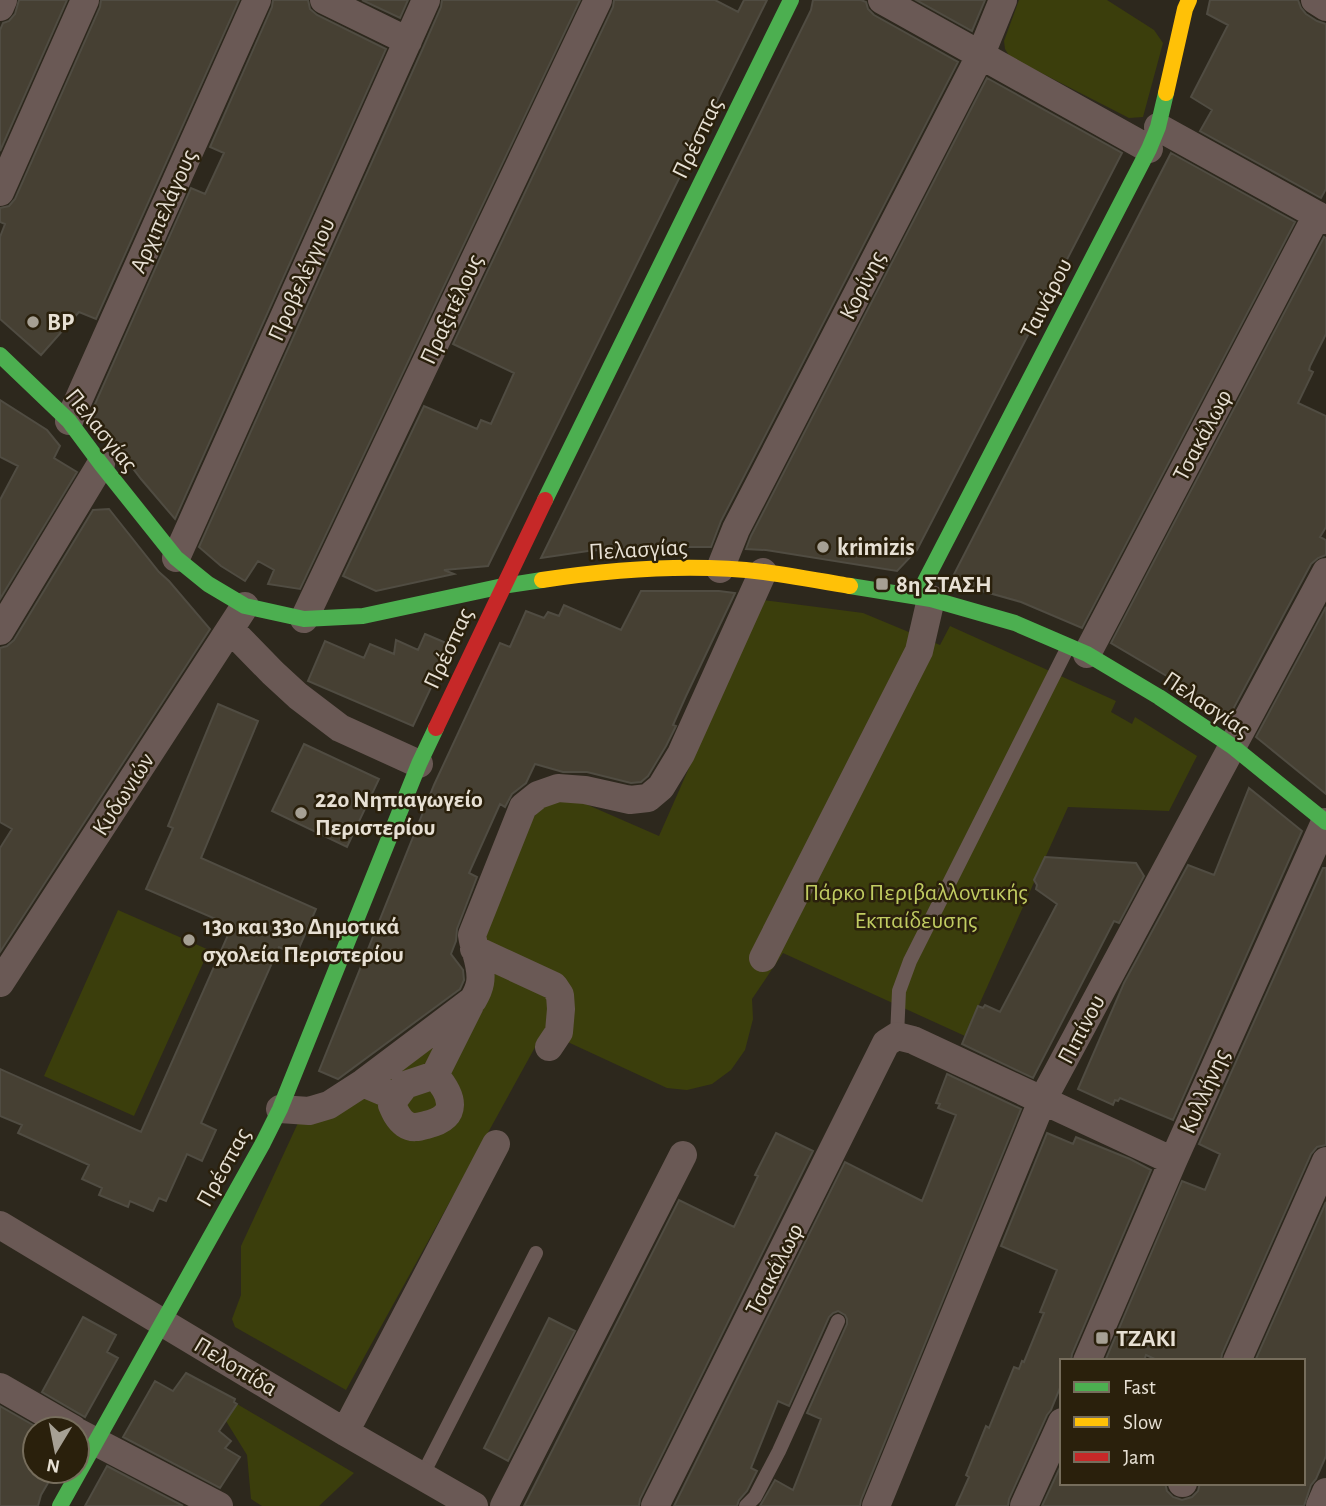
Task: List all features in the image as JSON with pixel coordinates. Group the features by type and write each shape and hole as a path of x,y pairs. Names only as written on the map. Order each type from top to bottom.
{"street":[{"path":"0,7 3,0"},
{"path":"0,192 85,0"},
{"name":"Αρχιπελάγους","path":"69,421 257,0"},
{"path":"324,0 408,41"},
{"name":"Προβελέγγιου","path":"176,558 426,0"},
{"name":"Πραξιτέλους","path":"304,619 598,0"},
{"name":"Πρέσπας","path":"91,1422 163,1322 280,1109 419,764 503,586 791,0"},
{"path":"882,0 981,54 1321,218"},
{"name":"Κορίνης","path":"720,569 736,529 981,54 1003,0"},
{"path":"1315,0 1326,7"},
{"name":"Ταινάρου","path":"924,598 1153,138 1181,3"},
{"name":"Τσακάλωφ","path":"1078,650 1321,218"},
{"name":"Πελασγίας","path":"0,355 69,421 176,558 208,584 245,606 304,619 363,616 503,586 624,570 720,569 763,572 924,598 1015,623 1078,650 1159,697 1232,746 1326,822"},
{"path":"0,631 101,464"},
{"path":"435,1075 450,1097 451,1108 443,1120 415,1128 405,1124 396,1115 392,1105 396,1097 405,1085 435,1075 480,985 480,968 472,935 523,807 538,794 558,788 585,790 630,800 648,798 661,787 681,754 763,572"},
{"name":"Πιπίνου","path":"876,1506 1042,1101 1326,572"},
{"path":"762,958 919,651 924,598"},
{"name":"Κυδωνιών","path":"0,983 245,606"},
{"path":"230,629 298,696 341,728 419,764"},
{"name":"Κυλλήνης","path":"1088,1359 1172,1161 1326,822"},
{"path":"474,949 554,985 561,1009 559,1032 549,1047"},
{"path":"280,1109 309,1111 329,1105 363,1083 473,1000"},
{"path":"897,1036 913,1040 1172,1161"},
{"name":"Τσακάλωφ","path":"654,1506 886,1043 897,1036"},
{"path":"363,1083 396,1097"},
{"path":"345,1432 496,1144"},
{"path":"505,1506 683,1155"},
{"path":"1238,1359 1326,1161"},
{"name":"Πελοπίδα","path":"0,1225 345,1432 474,1506"},
{"path":"0,1387 49,1415"},
{"path":"1024,1506 1060,1430"},
{"path":"91,1439 219,1506"},
{"name":"Πρέσπας","path":"60,1506 66,1485"},
{"path":"1320,1506 1326,1493"}],"lane":[{"path":"897,1036 899,991 910,961 1078,650"},
{"path":"422,1476 536,1253"},
{"path":"746,1506 754,1497 779,1451 838,1321"}],"green space":[{"path":"1019,0 1107,0 1154,30 1163,43 1143,117 1129,118 1010,57 1004,41"},
{"name":"Πάρκο Περιβαλλοντικής Εκπαίδευσης","path":"763,600 863,613 940,645 950,626 1116,701 1111,712 1132,724 1135,717 1197,756 1169,811 1068,807 965,1036 783,953 752,999 753,1019 745,1050 731,1070 712,1084 687,1090 667,1088 544,1031 346,1390 235,1327 232,1319 241,1295 241,1246 298,1123 478,1002 484,941 526,828 540,808 560,801 581,802 659,836"},
{"path":"118,910 209,950 134,1116 44,1076"},
{"path":"237,1404 354,1473 319,1506 262,1506 251,1499 247,1455 226,1421"}],"building":[{"path":"19,0 67,0 0,151 0,30 3,23 15,14"},
{"path":"101,0 239,0 96,319 79,312 41,355 0,319 0,237 5,224 0,222 0,208 9,206 15,199"},
{"path":"273,0 308,0 310,9 317,15 386,49 175,519 91,413 191,188 205,194 224,153 210,147"},
{"path":"362,0 408,0 400,18"},
{"path":"442,0 580,0 300,589 268,584 274,570 258,561 245,581 221,566 199,547 423,48"},
{"path":"614,0 715,0 738,12 744,0 767,0 488,566 444,570 454,574 376,591 343,576 424,406 477,429 481,420 491,424 514,373 453,344"},
{"path":"813,0 866,2 874,15 958,62 721,521 711,547 633,547 541,558 811,10"},
{"path":"916,0 985,0 972,31"},
{"path":"1210,0 1298,0 1306,14 1326,24 1326,189 1321,198 1200,131 1212,110 1191,97 1228,25 1207,14"},
{"path":"987,78 1122,153 917,550 897,571 746,549 751,536"},
{"path":"1171,153 1295,222 1082,628 1021,602 950,582"},
{"path":"1324,237 1326,334 1310,366 1309,370 1313,372 1298,403 1326,416 1326,527 1320,537 1326,540 1326,555 1311,564 1230,715 1211,706 1111,643"},
{"path":"0,400 47,430 60,446 54,458 77,472 0,599 0,500 18,466 0,457"},
{"path":"109,509 159,572 210,629 0,952 0,848 12,829 0,822 0,648 14,640 93,510"},
{"path":"641,591 735,593 673,725 676,726 648,776 641,782 631,783 587,772 563,772 535,764 526,783 512,794 505,807 500,804 469,873 477,877 457,929 451,954 463,970 464,980 460,989 338,1079 319,1071 434,785 500,643 510,647 526,611 544,618 548,612 559,616 564,605 621,630"},
{"path":"1326,607 1326,794 1256,737"},
{"path":"425,634 451,645 413,726 308,681 325,641 364,658 370,644 394,654 396,640 418,650"},
{"path":"218,704 258,721 201,858 316,909 296,955 279,947 201,1123 216,1130 202,1161 187,1154 166,1201 159,1198 153,1211 130,1201 128,1207 99,1195 102,1188 82,1179 89,1165 18,1133 22,1125 0,1116 0,1069 141,1132 232,926 146,889 173,828 168,826"},
{"path":"304,744 379,779 347,847 272,811"},
{"path":"1249,788 1302,831 1173,1120 1120,1098 1115,1100 1113,1105 1078,1089 1124,983 1188,865 1214,875"},
{"path":"1045,857 1136,863 1144,876 1119,923 1114,921 1033,1078 962,1044 978,1006 983,1008 985,1005 1000,1012 1057,904 1036,889 1034,880"},
{"path":"1323,868 1326,868 1326,1145 1317,1147 1311,1154 1221,1359 1155,1359 1146,1355 1145,1359 1106,1359 1182,1181 1205,1190 1220,1154 1199,1144"},
{"path":"947,1074 1021,1109 860,1506 760,1506 775,1480 793,1490 821,1419 807,1413 847,1324 845,1315 838,1311 829,1317 789,1406 778,1401 751,1468 757,1471 737,1506 674,1506 845,1162 922,1201 956,1115 938,1108 940,1104 936,1103"},
{"path":"776,1133 813,1151 640,1499 639,1506 524,1506 679,1200 734,1227"},
{"path":"1047,1133 1073,1144 1076,1137 1151,1170 1071,1359 1060,1359 1060,1388 1008,1506 956,1506 986,1426 989,1428 1014,1367 1019,1369 1022,1361 1024,1362 1044,1313 1040,1312 1057,1270 1001,1246"},
{"path":"1326,1202 1326,1456 1304,1506 1042,1506 1060,1467 1060,1485 1166,1485 1173,1497 1182,1500 1192,1497 1200,1485 1305,1485 1305,1359 1256,1359"},
{"path":"83,1317 116,1335 107,1352 118,1358 86,1415 82,1415 42,1392"},
{"path":"549,1318 575,1331 508,1461 484,1448"},
{"path":"186,1373 235,1399 237,1404 219,1431 231,1441 225,1448 240,1457 220,1488 123,1437 155,1381 173,1391"},
{"path":"0,1406 21,1418 21,1485 47,1485 38,1506 0,1506"},
{"path":"107,1466 183,1506 85,1506"}],"traffic: fast":[{"path":"545,500 791,0"},
{"path":"917,597 1149,149 1158,127 1166,93"},
{"path":"0,355 69,421 176,558 208,584 245,606 304,619 363,616 542,580"},
{"path":"850,586 931,599 1015,623 1087,654 1159,697 1232,746 1326,822"},
{"path":"60,1506 280,1109 436,728"}],"traffic: slow":[{"path":"1166,93 1189,0"},
{"path":"542,580 625,570 709,568 764,572 850,586"}],"traffic: jam":[{"path":"436,728 545,500"}],"place":[{"name":"BP","path":"33,322"},
{"name":"krimizis","path":"823,547"},
{"name":"8η ΣΤΑΣΗ","path":"882,584"},
{"name":"22ο Νηπιαγωγείο Περιστερίου","path":"301,813"},
{"name":"13ο και 33ο Δημοτικά σχολεία Περιστερίου","path":"189,940"},
{"name":"ΤΖΑΚΙ","path":"1102,1338"}]}
